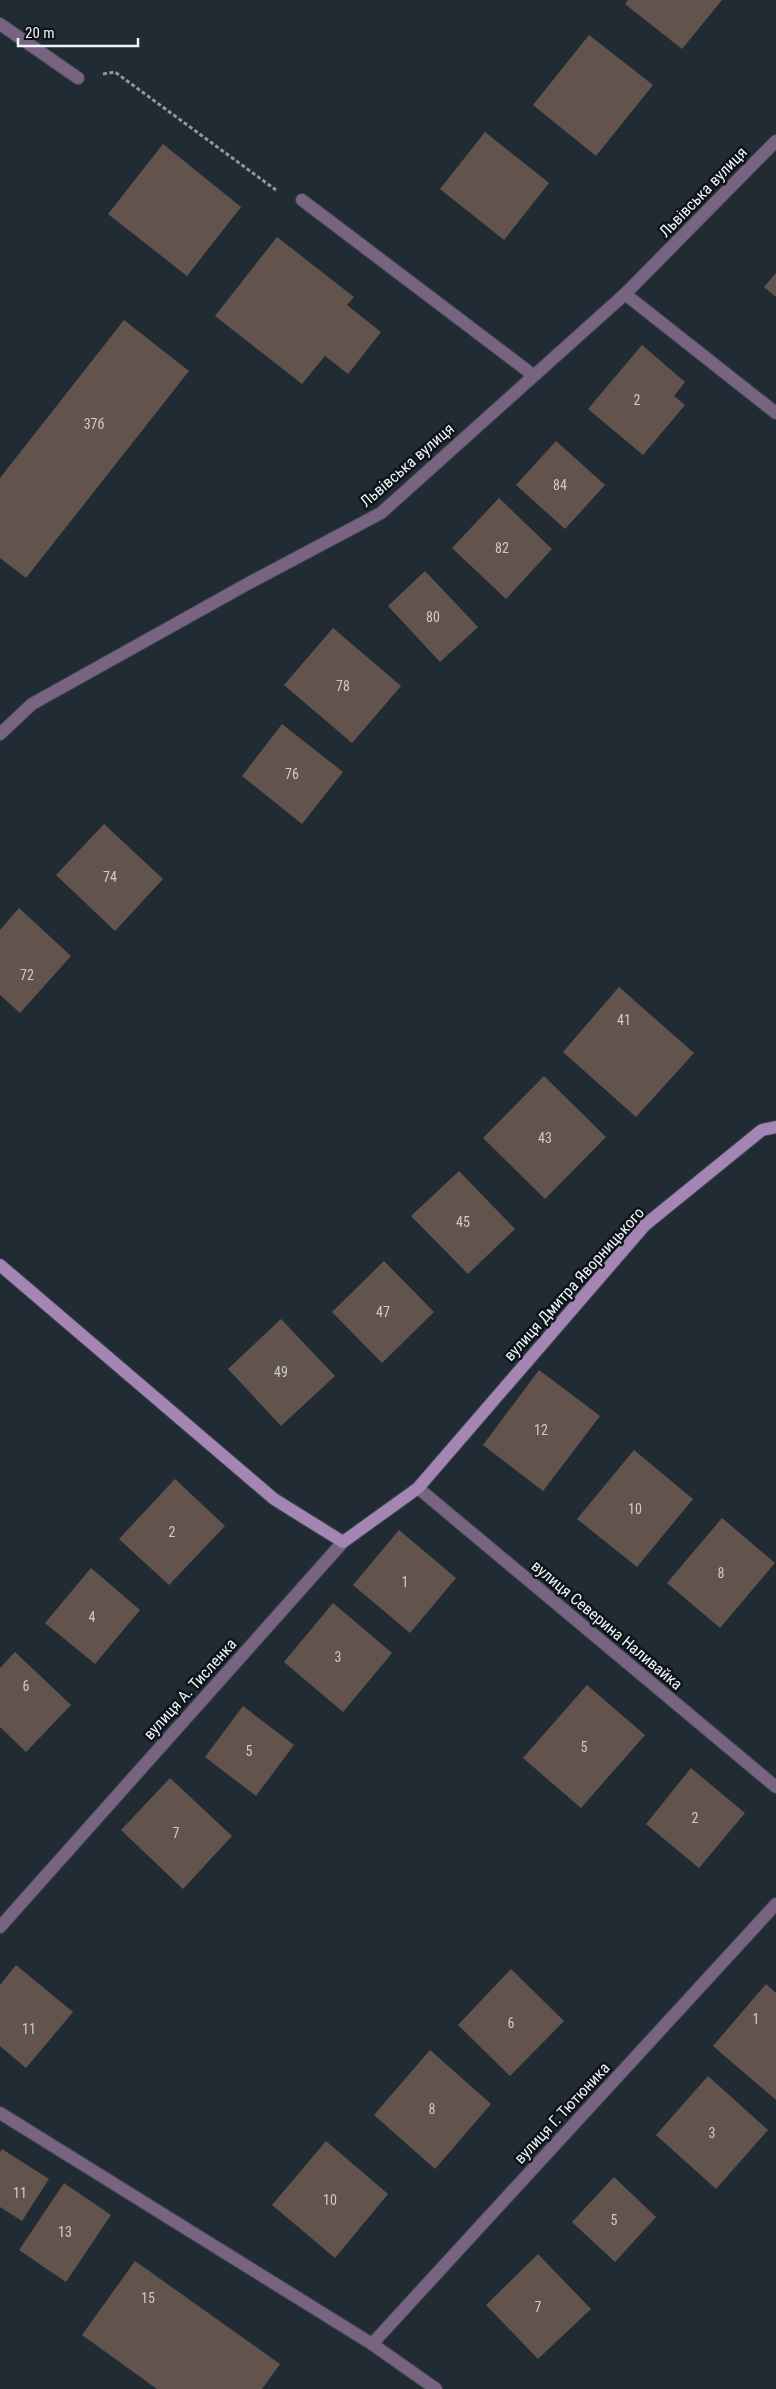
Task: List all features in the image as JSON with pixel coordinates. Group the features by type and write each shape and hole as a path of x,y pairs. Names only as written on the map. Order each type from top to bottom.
{"street":[{"path":"0,24 78,78"},
{"name":"Львівська вулиця","path":"0,734 32,704 249,583 381,513 625,294 776,141"},
{"path":"302,200 533,375"},
{"path":"625,294 776,413"},
{"name":"вулиця Дмитра Яворницького","path":"418,1488 645,1225 762,1130 776,1127"},
{"path":"0,1265 274,1499 343,1542"},
{"name":"вулиця А. Тисленка","path":"0,1926 343,1542 418,1488"},
{"name":"вулиця Северина Наливайка","path":"418,1488 776,1787"},
{"name":"вулиця Г. Тютюника","path":"372,2344 776,1904"},
{"path":"0,2113 372,2344 436,2389"}],"path":[{"path":"78,78 115,72 286,198 302,200"}],"building":[{"path":"628,0 722,0 682,49 625,4"},
{"path":"589,35 653,85 596,156 533,105"},
{"path":"485,132 549,183 504,240 440,189"},
{"path":"163,144 241,207 187,276 108,214"},
{"path":"277,237 354,297 347,305 381,332 348,374 325,356 302,384 215,316"},
{"path":"776,273 776,297 764,287"},
{"path":"124,320 189,371 26,578 0,558 0,478"},
{"path":"642,345 685,382 674,396 685,405 643,455 588,409"},
{"path":"556,441 605,485 565,529 516,485"},
{"path":"499,498 552,549 506,599 452,548"},
{"path":"425,571 478,627 440,662 388,606"},
{"path":"333,628 401,686 352,743 284,685"},
{"path":"282,724 343,772 302,824 242,776"},
{"path":"104,824 163,879 115,931 56,875"},
{"path":"19,908 71,956 20,1013 0,995 0,930"},
{"path":"619,987 694,1053 636,1117 563,1052"},
{"path":"544,1076 606,1137 545,1199 483,1138"},
{"path":"459,1171 515,1229 468,1274 411,1216"},
{"path":"384,1261 434,1312 382,1363 332,1312"},
{"path":"281,1319 335,1376 281,1426 228,1369"},
{"path":"539,1370 600,1416 543,1491 483,1445"},
{"path":"634,1450 693,1499 637,1567 577,1519"},
{"path":"175,1479 225,1526 169,1585 119,1539"},
{"path":"722,1518 775,1563 720,1628 667,1583"},
{"path":"399,1530 456,1578 410,1633 353,1585"},
{"path":"91,1568 140,1610 95,1664 45,1623"},
{"path":"333,1603 392,1653 343,1712 284,1662"},
{"path":"15,1652 71,1705 26,1752 0,1727 0,1668"},
{"path":"587,1685 645,1735 581,1808 523,1758"},
{"path":"243,1706 294,1745 256,1796 205,1757"},
{"path":"691,1768 745,1813 699,1868 646,1824"},
{"path":"170,1778 232,1836 183,1889 121,1830"},
{"path":"16,1965 73,2012 26,2068 0,2046 0,1985"},
{"path":"511,1969 564,2021 510,2076 458,2025"},
{"path":"766,1984 776,1993 776,2100 713,2046"},
{"path":"430,2050 491,2104 435,2169 374,2115"},
{"path":"708,2076 768,2130 716,2189 656,2135"},
{"path":"326,2141 388,2194 335,2258 272,2205"},
{"path":"2,2149 49,2179 22,2221 0,2207 0,2152"},
{"path":"614,2177 656,2217 615,2262 572,2222"},
{"path":"64,2183 111,2215 66,2282 19,2250"},
{"path":"538,2254 591,2309 538,2359 486,2305"},
{"path":"135,2261 280,2364 262,2389 157,2389 82,2335"}]}
